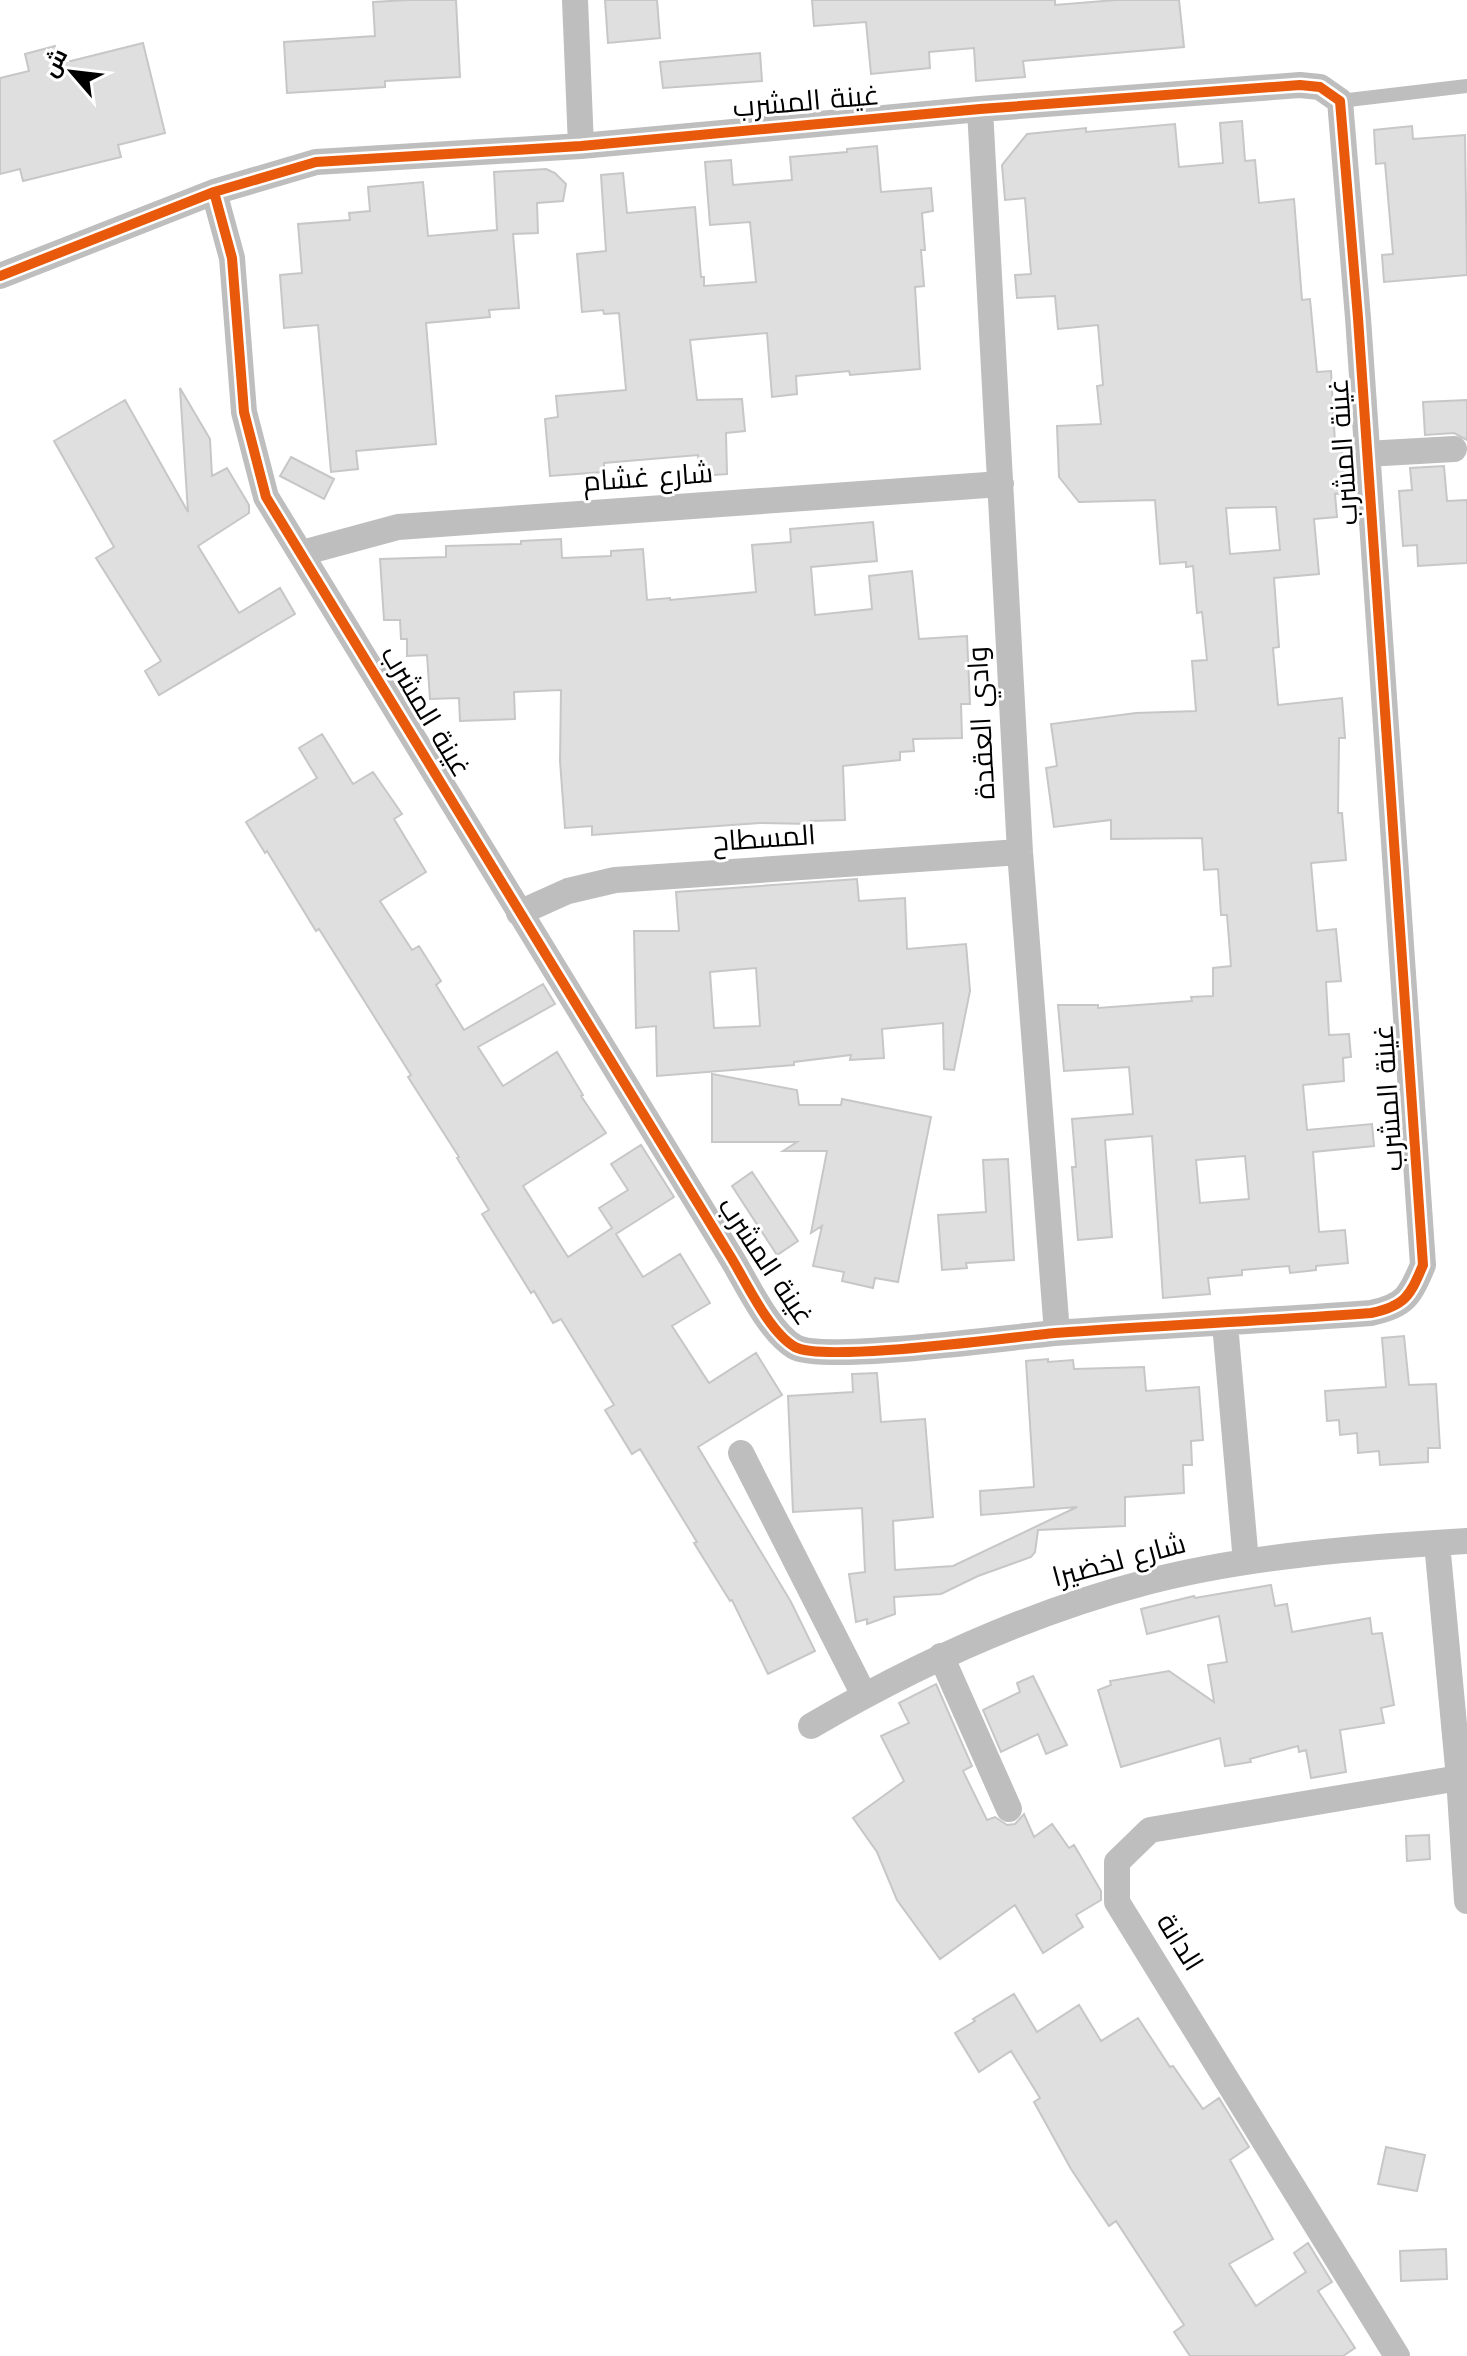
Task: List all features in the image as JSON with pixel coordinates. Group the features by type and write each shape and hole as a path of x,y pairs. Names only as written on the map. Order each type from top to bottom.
{"street":[{"path":"575,0 581,146"},
{"name":"غينة المشرب","path":"0,276 214,192 316,162 581,146 980,109 1300,85 1320,87 1340,101 1358,318 1423,1265 1413,1289 1394,1308 1371,1313 1057,1333 880,1350 808,1352 793,1346 765,1312 266,497 247,427 239,367 232,258 214,192"},
{"name":"وادي العقدة","path":"980,109 1020,852 1057,1333"},
{"path":"1366,454 1454,449"},
{"name":"شارع غشام","path":"302,553 398,527 1001,484"},
{"name":"المسطاح","path":"519,913 568,891 615,880 1020,852"},
{"path":"1225,1324 1246,1562"},
{"path":"741,1453 864,1695"},
{"name":"شارع لخضيرا","path":"811,1726 941,1656 1043,1614 1147,1582 1246,1562 1467,1541"},
{"path":"1437,1543 1467,1901"},
{"path":"941,1656 1009,1809"},
{"name":"الدانة","path":"1397,2356 1117,1902 1117,1862 1150,1830 1459,1778"}],"lane":[{"path":"1340,101 1467,86"}],"building":[{"path":"456,0 460,77 385,81 385,87 287,93 284,42 375,36 373,2"},
{"path":"605,0 657,0 660,38 608,43"},
{"path":"812,0 1055,0 1055,5 1116,0 1179,0 1184,47 1023,61 1025,77 976,81 974,48 929,52 930,68 871,74 866,22 814,26"},
{"path":"143,43 165,133 118,145 121,157 23,181 20,169 0,174 0,78 29,71 25,54 55,46 59,64"},
{"path":"760,53 762,81 663,88 660,62"},
{"path":"1242,121 1245,161 1255,160 1259,203 1294,199 1302,300 1310,299 1317,372 1331,371 1335,443 1341,443 1345,493 1335,494 1337,517 1314,519 1319,574 1274,578 1279,647 1273,648 1278,705 1342,698 1345,738 1339,738 1338,813 1342,813 1346,860 1311,863 1317,931 1336,929 1341,981 1326,982 1329,1035 1349,1034 1351,1057 1343,1058 1344,1081 1303,1085 1307,1130 1372,1124 1374,1146 1313,1152 1319,1232 1345,1230 1348,1263 1316,1266 1316,1270 1290,1273 1289,1266 1242,1270 1242,1275 1208,1278 1210,1294 1163,1298 1152,1136 1105,1140 1112,1237 1078,1240 1072,1119 1133,1114 1129,1067 1064,1071 1058,1005 1098,1005 1098,1008 1192,1001 1191,997 1213,996 1213,968 1231,966 1227,915 1221,915 1218,869 1204,870 1202,838 1111,839 1111,820 1054,827 1046,768 1057,766 1051,724 1136,713 1196,711 1192,661 1207,660 1202,612 1197,613 1193,566 1186,567 1186,562 1160,564 1155,500 1079,502 1059,477 1057,426 1101,424 1097,386 1103,385 1098,325 1058,329 1055,296 1017,298 1015,275 1031,274 1025,198 1005,200 1002,165 1027,134 1175,124 1179,167 1223,163 1220,123","holes":["1276,507 1280,550 1230,554 1226,508","1245,1156 1249,1199 1200,1203 1196,1160"]},
{"path":"1412,126 1413,139 1465,135 1467,275 1384,282 1382,255 1393,254 1385,163 1376,164 1374,130"},
{"path":"877,146 881,192 931,188 933,211 922,213 924,286 915,287 920,369 796,376 797,394 772,397 767,333 690,340 697,400 742,399 745,431 726,433 727,474 700,476 698,455 604,463 604,472 550,476 545,419 558,417 556,396 626,390 619,313 604,314 603,310 582,312 577,254 606,251 601,175 623,173 627,213 695,207 704,286 756,282 750,222 710,225 705,162 731,160 733,185 792,180 790,157"},
{"path":"546,169 566,184 563,201 537,203 538,233 513,234 519,308 489,310 490,317 426,323 436,444 356,451 358,469 331,472 318,325 284,328 280,275 302,273 298,224 350,220 349,213 370,211 368,187 423,182 428,236 497,230 494,172"},
{"path":"180,388 210,439 212,476 227,468 249,505 249,513 198,546 239,613 280,588 295,614 159,695 145,671 161,661 96,558 114,547 54,441 125,400 188,512"},
{"path":"1467,400 1467,440 1454,433 1425,435 1423,402"},
{"path":"291,457 334,479 324,499 280,476"},
{"path":"1444,466 1447,501 1467,500 1467,563 1418,566 1417,545 1403,546 1399,491 1412,490 1410,468"},
{"path":"873,522 877,561 811,567 815,615 872,609 869,576 912,571 919,639 967,636 970,704 961,704 962,738 913,739 914,751 900,752 900,760 843,766 845,820 592,835 592,826 565,828 560,761 561,690 514,692 515,719 460,721 459,698 430,699 427,655 407,656 407,639 401,639 400,620 384,620 380,559 446,557 446,546 521,544 521,541 561,539 562,558 611,556 611,551 643,549 647,600 670,600 756,592 752,545 791,542 790,529"},
{"path":"322,734 353,784 373,772 402,814 394,819 426,872 380,901 412,950 419,946 441,981 436,985 464,1030 543,984 555,1004 478,1047 503,1086 557,1052 606,1133 523,1186 568,1257 612,1228 599,1208 628,1190 611,1164 641,1145 674,1197 616,1234 643,1277 680,1254 710,1303 672,1326 709,1383 756,1353 782,1395 698,1447 791,1602 815,1651 768,1674 732,1600 694,1543 697,1542 640,1449 632,1454 605,1410 614,1405 561,1319 553,1323 534,1291 531,1293 482,1214 489,1210 408,1077 411,1075 319,929 316,931 246,822 317,778 299,748"},
{"path":"857,879 859,901 905,898 907,949 966,944 970,991 954,1070 944,1069 943,1023 882,1029 884,1058 850,1060 851,1055 794,1062 794,1065 657,1076 656,1026 636,1028 634,931 679,931 676,892","holes":["756,968 760,1026 714,1028 710,972"]},
{"path":"712,1074 797,1090 799,1105 841,1105 842,1099 931,1117 898,1282 875,1278 873,1288 842,1281 844,1272 813,1266 822,1226 811,1233 827,1151 783,1151 797,1142 712,1142"},
{"path":"1008,1159 1014,1260 966,1263 967,1268 942,1270 938,1215 986,1212 983,1160"},
{"path":"752,1172 798,1241 777,1255 732,1186"},
{"path":"1404,1336 1409,1385 1436,1384 1440,1448 1428,1448 1428,1462 1380,1465 1379,1451 1358,1453 1357,1433 1340,1435 1339,1420 1327,1421 1325,1391 1386,1387 1382,1338"},
{"path":"1048,1359 1048,1362 1073,1360 1074,1369 1144,1367 1146,1391 1199,1387 1203,1440 1191,1441 1192,1465 1183,1465 1184,1493 1125,1497 1125,1526 1038,1530 1035,1552 1031,1557 978,1576 941,1594 894,1597 895,1614 867,1624 867,1619 856,1622 849,1574 865,1572 862,1508 793,1512 788,1396 853,1392 852,1374 877,1373 881,1422 925,1419 933,1517 893,1521 895,1570 953,1566 1077,1507 981,1515 980,1491 1034,1487 1026,1361"},
{"path":"1271,1585 1275,1606 1287,1604 1292,1632 1370,1618 1372,1634 1382,1633 1394,1705 1381,1708 1384,1723 1340,1730 1346,1772 1311,1778 1306,1750 1299,1752 1298,1746 1250,1759 1251,1762 1225,1766 1220,1738 1121,1767 1098,1690 1111,1685 1110,1681 1169,1671 1214,1702 1208,1665 1227,1662 1219,1616 1147,1634 1141,1609 1194,1596"},
{"path":"1033,1676 1067,1745 1046,1754 1038,1734 1001,1752 983,1710 1020,1692 1017,1683"},
{"path":"936,1684 972,1766 963,1771 987,1820 995,1817 1007,1825 1015,1824 1024,1814 1034,1837 1052,1824 1069,1848 1074,1845 1101,1891 1101,1900 1076,1915 1083,1927 1043,1953 1015,1905 940,1959 897,1900 877,1852 853,1818 904,1781 881,1736 909,1723 899,1703"},
{"path":"1429,1835 1430,1859 1407,1861 1406,1836"},
{"path":"1014,1994 1037,2032 1079,2005 1101,2041 1138,2018 1170,2067 1173,2066 1203,2109 1219,2098 1249,2147 1230,2160 1273,2239 1229,2264 1256,2306 1306,2272 1294,2253 1308,2243 1332,2282 1318,2291 1355,2348 1343,2356 1190,2356 1174,2332 1184,2325 1116,2221 1109,2226 1071,2169 1034,2102 1040,2098 1011,2051 979,2072 955,2033"},
{"path":"1386,2147 1425,2155 1417,2191 1378,2184"},
{"path":"1446,2249 1447,2279 1401,2281 1400,2251"}],"cycle path":[{"path":"0,276 214,192 316,162 581,146 980,109 1300,85 1320,87 1340,101 1358,318 1423,1265 1405,1298 1392,1307 1371,1313 1055,1333 878,1351 813,1351 795,1347 786,1340 760,1307 266,497 244,412 232,258 214,192"}]}
